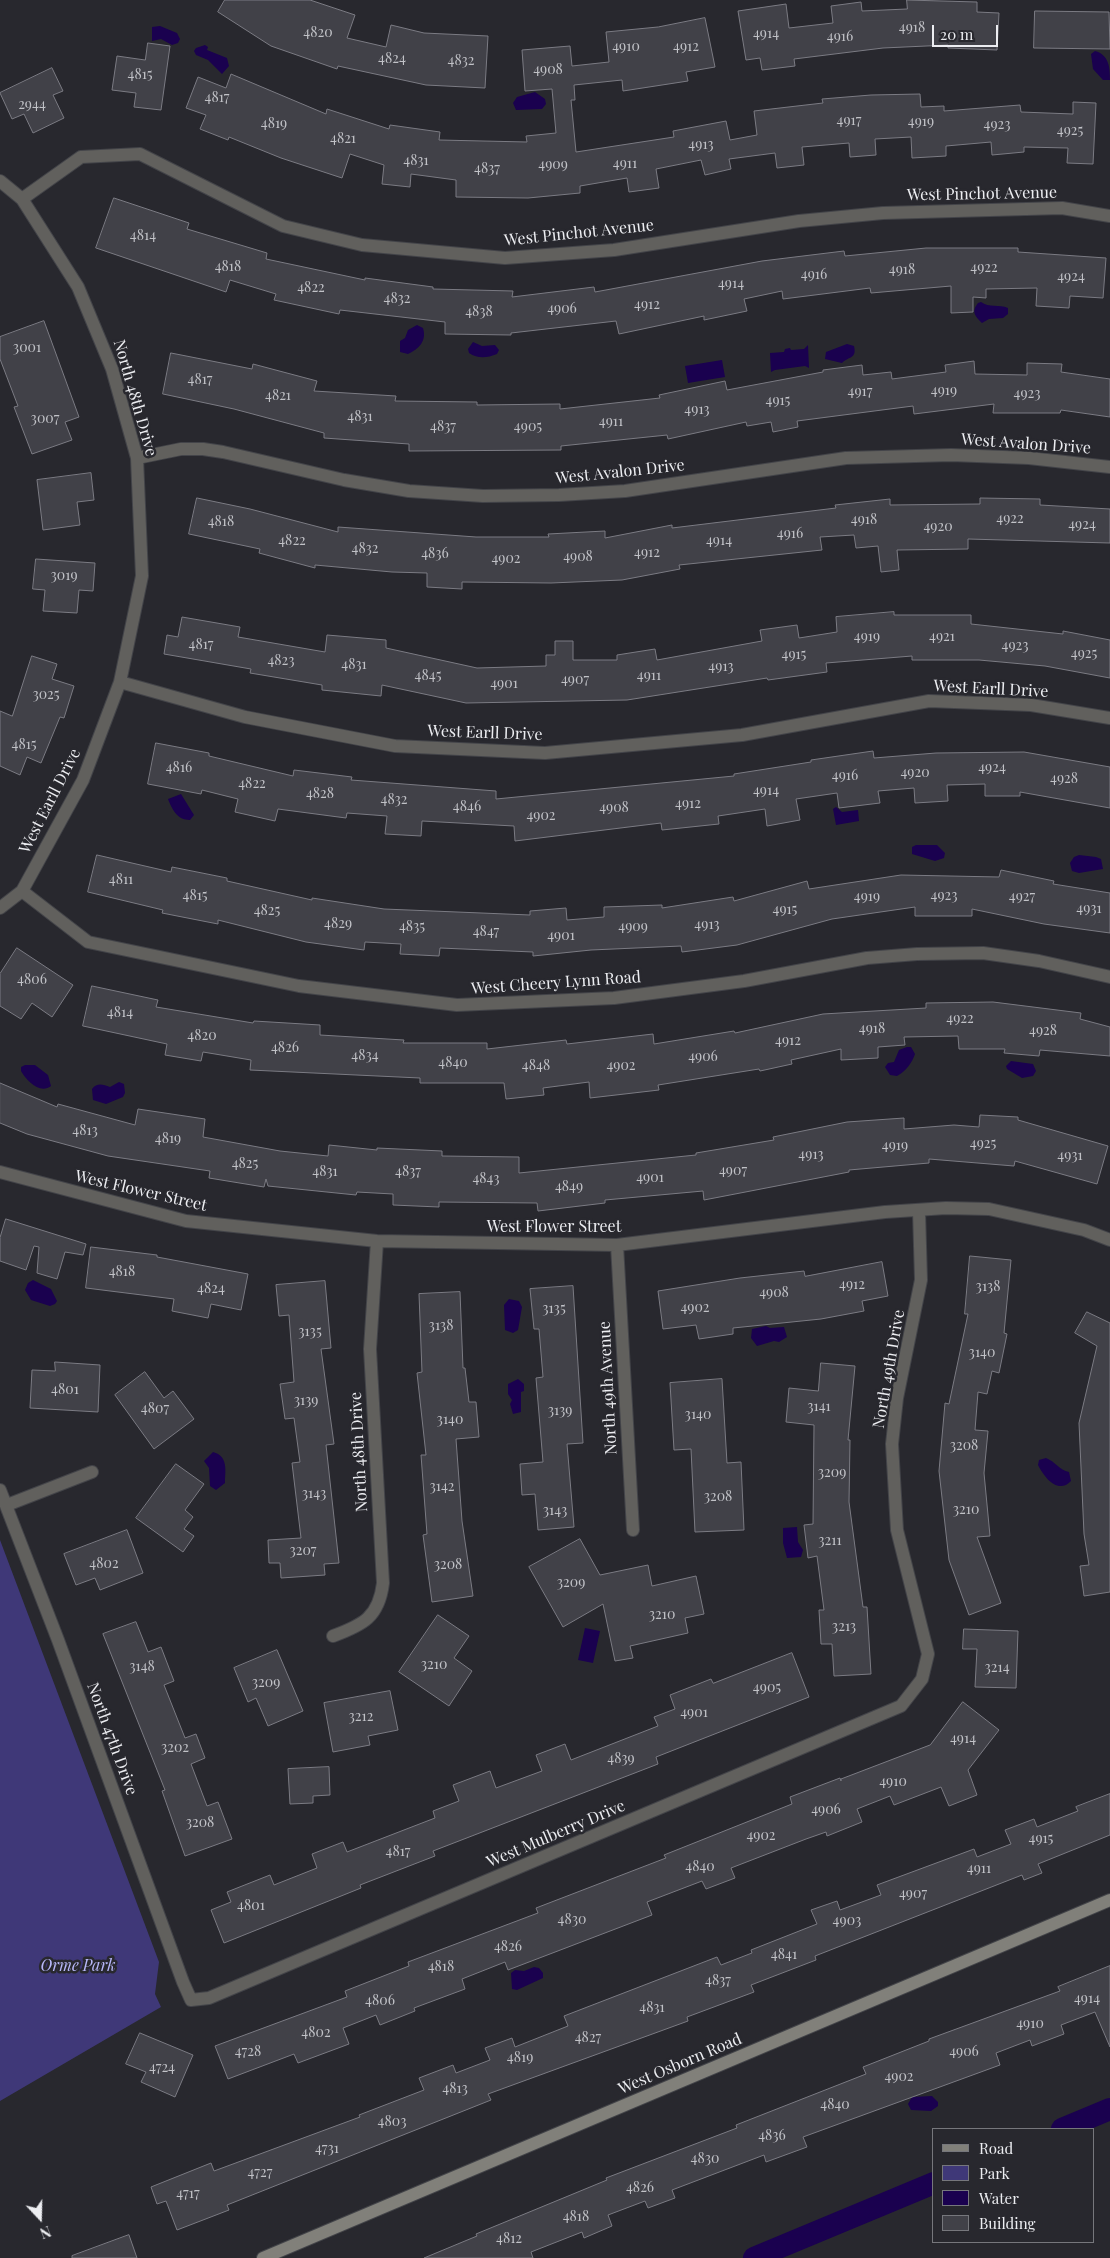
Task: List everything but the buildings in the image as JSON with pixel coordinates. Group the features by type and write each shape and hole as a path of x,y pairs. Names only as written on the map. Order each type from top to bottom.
{"street":[{"name":"West Pinchot Avenue","path":"22,199 80,157 140,154 283,226 362,245 505,258 614,250 789,222 883,213 1062,208 1110,216"},
{"name":"North 48th Drive","path":"0,181 22,199 78,287 101,338 115,377 137,458 142,576 120,682"},
{"name":"West Avalon Drive","path":"137,458 181,449 203,449 362,483 409,491 483,496 559,495 626,491 777,466 846,458 951,455 1029,458 1110,467"},
{"name":"West Earll Drive","path":"0,908 22,891 83,780 120,682 245,717 395,746 545,753 742,735 930,701 1031,705 1110,718"},
{"name":"West Cheery Lynn Road","path":"22,891 88,942 299,986 457,1005 614,998 744,982 867,958 917,954 983,953 1039,961 1110,977"},
{"name":"West Flower Street","path":"0,1172 186,1221 377,1241 617,1245 885,1212 946,1208 989,1209 1076,1228 1110,1240"},
{"name":"North 49th Drive","path":"919,1211 921,1280 897,1398 892,1444 897,1530 928,1654 922,1679"},
{"name":"North 48th Drive","path":"333,1636 363,1623 381,1600 383,1583 370,1349 377,1241"},
{"name":"North 49th Avenue","path":"617,1245 633,1530"},
{"path":"7,1505 92,1472"},
{"name":"North 47th Drive","path":"0,1490 192,2000"},
{"name":"West Mulberry Drive","path":"192,2000 210,1998 901,1706 922,1679"},
{"name":"West Osborn Road","path":"262,2258 1110,1900"}],"green space":[{"name":"Orme Park","path":"0,1540 159,1962 155,1994 161,2007 0,2101"}],"water":[{"path":"160,26 177,33 180,39 178,43 172,45 161,39 152,41 152,27"},
{"path":"205,45 208,47 207,50 227,58 229,66 222,74 208,60 196,55 194,51 196,48"},
{"path":"1095,51 1103,55 1108,62 1110,80 1103,80 1093,69 1091,54"},
{"path":"535,92 545,99 546,104 542,109 516,110 513,103 517,97"},
{"path":"981,302 987,305 1008,308 1008,314 1003,318 989,319 982,323 974,311 978,303"},
{"path":"417,325 423,328 423,341 416,350 408,354 400,352 400,341 405,338 408,330"},
{"path":"473,342 482,346 495,345 499,350 497,354 490,356 476,356 469,353 468,349"},
{"path":"847,344 854,346 855,350 852,357 842,363 825,359 826,352"},
{"path":"808,345 809,368 805,366 771,372 770,353 784,352 785,349 790,348 791,350 804,349"},
{"path":"722,360 725,377 688,383 685,366"},
{"path":"181,794 194,815 190,820 185,820 178,816 168,799"},
{"path":"836,807 842,812 858,810 859,821 836,825 833,809"},
{"path":"916,845 937,845 945,853 944,858 935,861 912,854 912,847"},
{"path":"1079,855 1101,859 1103,869 1079,873 1072,871 1070,863 1074,857"},
{"path":"911,1047 915,1054 910,1064 897,1076 890,1075 885,1067 888,1063 894,1062 899,1050"},
{"path":"1011,1061 1033,1064 1036,1071 1033,1076 1022,1078 1007,1069 1006,1066"},
{"path":"35,1065 48,1075 51,1086 42,1089 30,1082 21,1071 21,1067"},
{"path":"119,1082 124,1084 125,1093 123,1097 106,1104 93,1100 92,1089 96,1086 110,1087"},
{"path":"33,1280 51,1289 57,1301 55,1304 50,1306 31,1300 25,1290 28,1283"},
{"path":"509,1299 519,1301 522,1307 518,1330 513,1333 505,1330 504,1305"},
{"path":"766,1326 770,1328 784,1327 787,1337 779,1342 774,1341 757,1346 751,1338 752,1329"},
{"path":"518,1379 524,1384 524,1391 521,1392 521,1412 513,1414 510,1404 512,1400 508,1394 508,1384"},
{"path":"213,1452 222,1457 225,1465 225,1483 216,1490 210,1486 209,1468 204,1461"},
{"path":"1046,1458 1069,1472 1071,1481 1061,1486 1052,1483 1038,1465 1039,1460"},
{"path":"797,1527 798,1542 803,1550 801,1557 787,1558 783,1543 783,1528"},
{"path":"585,1628 600,1631 593,1663 578,1660"},
{"path":"534,1967 539,1968 543,1973 543,1978 517,1990 512,1989 511,1973 515,1970 524,1971"},
{"path":"932,2096 938,2102 938,2106 931,2111 911,2110 908,2104 912,2097"}],"waterway":[{"path":"1064,2128 1110,2109"},
{"path":"754,2258 932,2184"}]}
